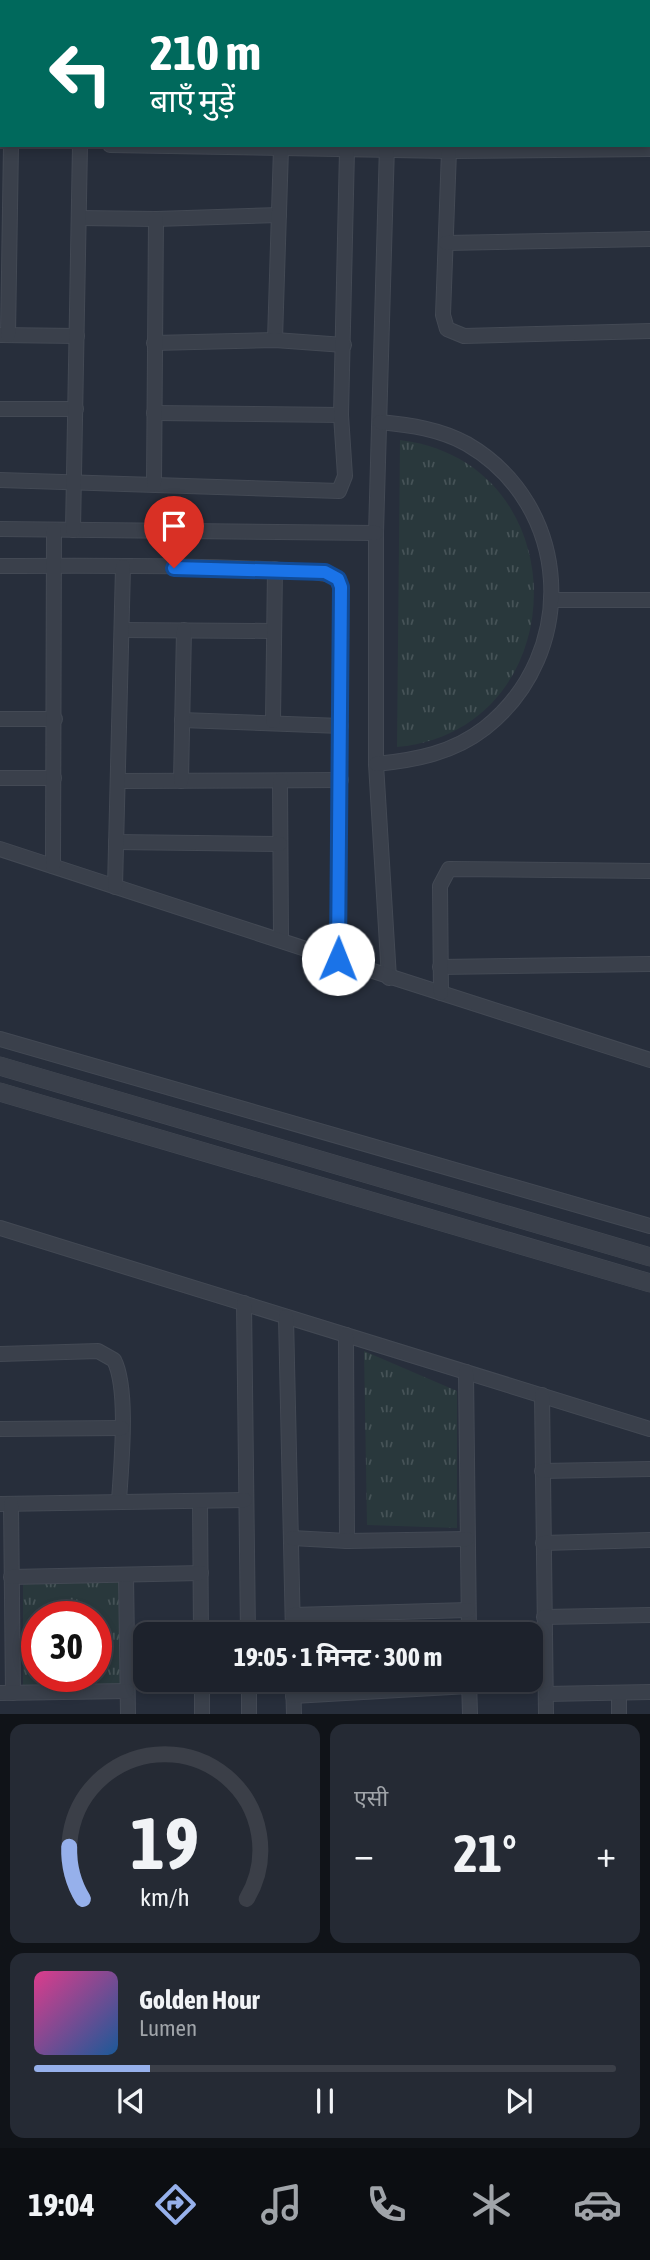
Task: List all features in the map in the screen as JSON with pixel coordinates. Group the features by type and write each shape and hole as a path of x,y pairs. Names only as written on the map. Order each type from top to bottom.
{"street":[{"path":"11,147 5,217 4,335 77,336"},
{"path":"72,530 79,147"},
{"path":"224,147 449,151 650,149"},
{"path":"275,341 281,148"},
{"path":"386,148 376,533 376,764 389,978"},
{"path":"0,480 75,480 338,491 345,477 341,415 347,150"},
{"path":"449,151 443,315 444,324 453,333 464,336 650,331"},
{"path":"79,218 156,219 279,215"},
{"path":"154,484 156,219"},
{"path":"446,243 650,239"},
{"path":"154,343 275,341 344,345"},
{"path":"0,409 76,410"},
{"path":"154,413 341,415"},
{"path":"376,764 415,760 440,752 485,728 513,701 534,669 547,632 554,600 547,549 530,507 502,471 466,444 435,431 380,422"},
{"path":"0,530 376,533"},
{"path":"53,866 56,566 54,530"},
{"path":"0,566 275,569 325,572 338,579 341,587 338,959"},
{"path":"115,887 123,567"},
{"path":"273,721 275,569"},
{"path":"554,600 650,600"},
{"path":"122,629 274,631"},
{"path":"181,781 184,630"},
{"path":"0,719 55,719"},
{"path":"182,720 273,721 341,726"},
{"path":"0,778 54,778"},
{"path":"118,781 341,780"},
{"path":"280,781 281,940"},
{"path":"116,842 280,844"},
{"path":"0,849 389,978 650,1060"},
{"path":"440,993 440,886 449,869 650,871"},
{"path":"440,967 650,964"},
{"path":"0,1039 650,1226"},
{"path":"0,1066 650,1257"},
{"path":"0,1092 650,1283"},
{"path":"0,1228 650,1429"},
{"path":"244,1303 248,1622"},
{"path":"286,1317 293,1622"},
{"path":"346,1335 347,1541"},
{"path":"0,1353 98,1351 114,1360 119,1375 122,1428 120,1501"},
{"path":"466,1372 468,1622"},
{"path":"542,1395 546,1714"},
{"path":"0,1429 122,1428"},
{"path":"542,1471 650,1469"},
{"path":"127,1691 6,1693 11,1577 5,1504 245,1500"},
{"path":"200,1501 201,1622"},
{"path":"292,1538 347,1541 467,1539"},
{"path":"543,1543 650,1541"},
{"path":"11,1577 201,1573"},
{"path":"126,1574 128,1714"},
{"path":"293,1615 468,1610"},
{"path":"544,1617 650,1615"},
{"path":"202,1692 202,1714"},
{"path":"249,1692 249,1714"},
{"path":"293,1692 294,1714"},
{"path":"293,1696 347,1692"},
{"path":"469,1692 470,1714"},
{"path":"546,1694 650,1692"},
{"path":"619,1693 619,1714"}],"green space":[{"path":"400,440 459,459 501,495 526,542 534,595 525,648 499,695 456,730 397,747"},
{"path":"364,1351 457,1391 457,1528 367,1525"},
{"path":"120,1582 122,1686 112,1686 112,1601 23,1601 23,1583"}],"route":[{"path":"174,568 325,572 338,579 341,587 341,780 338,959"}]}
